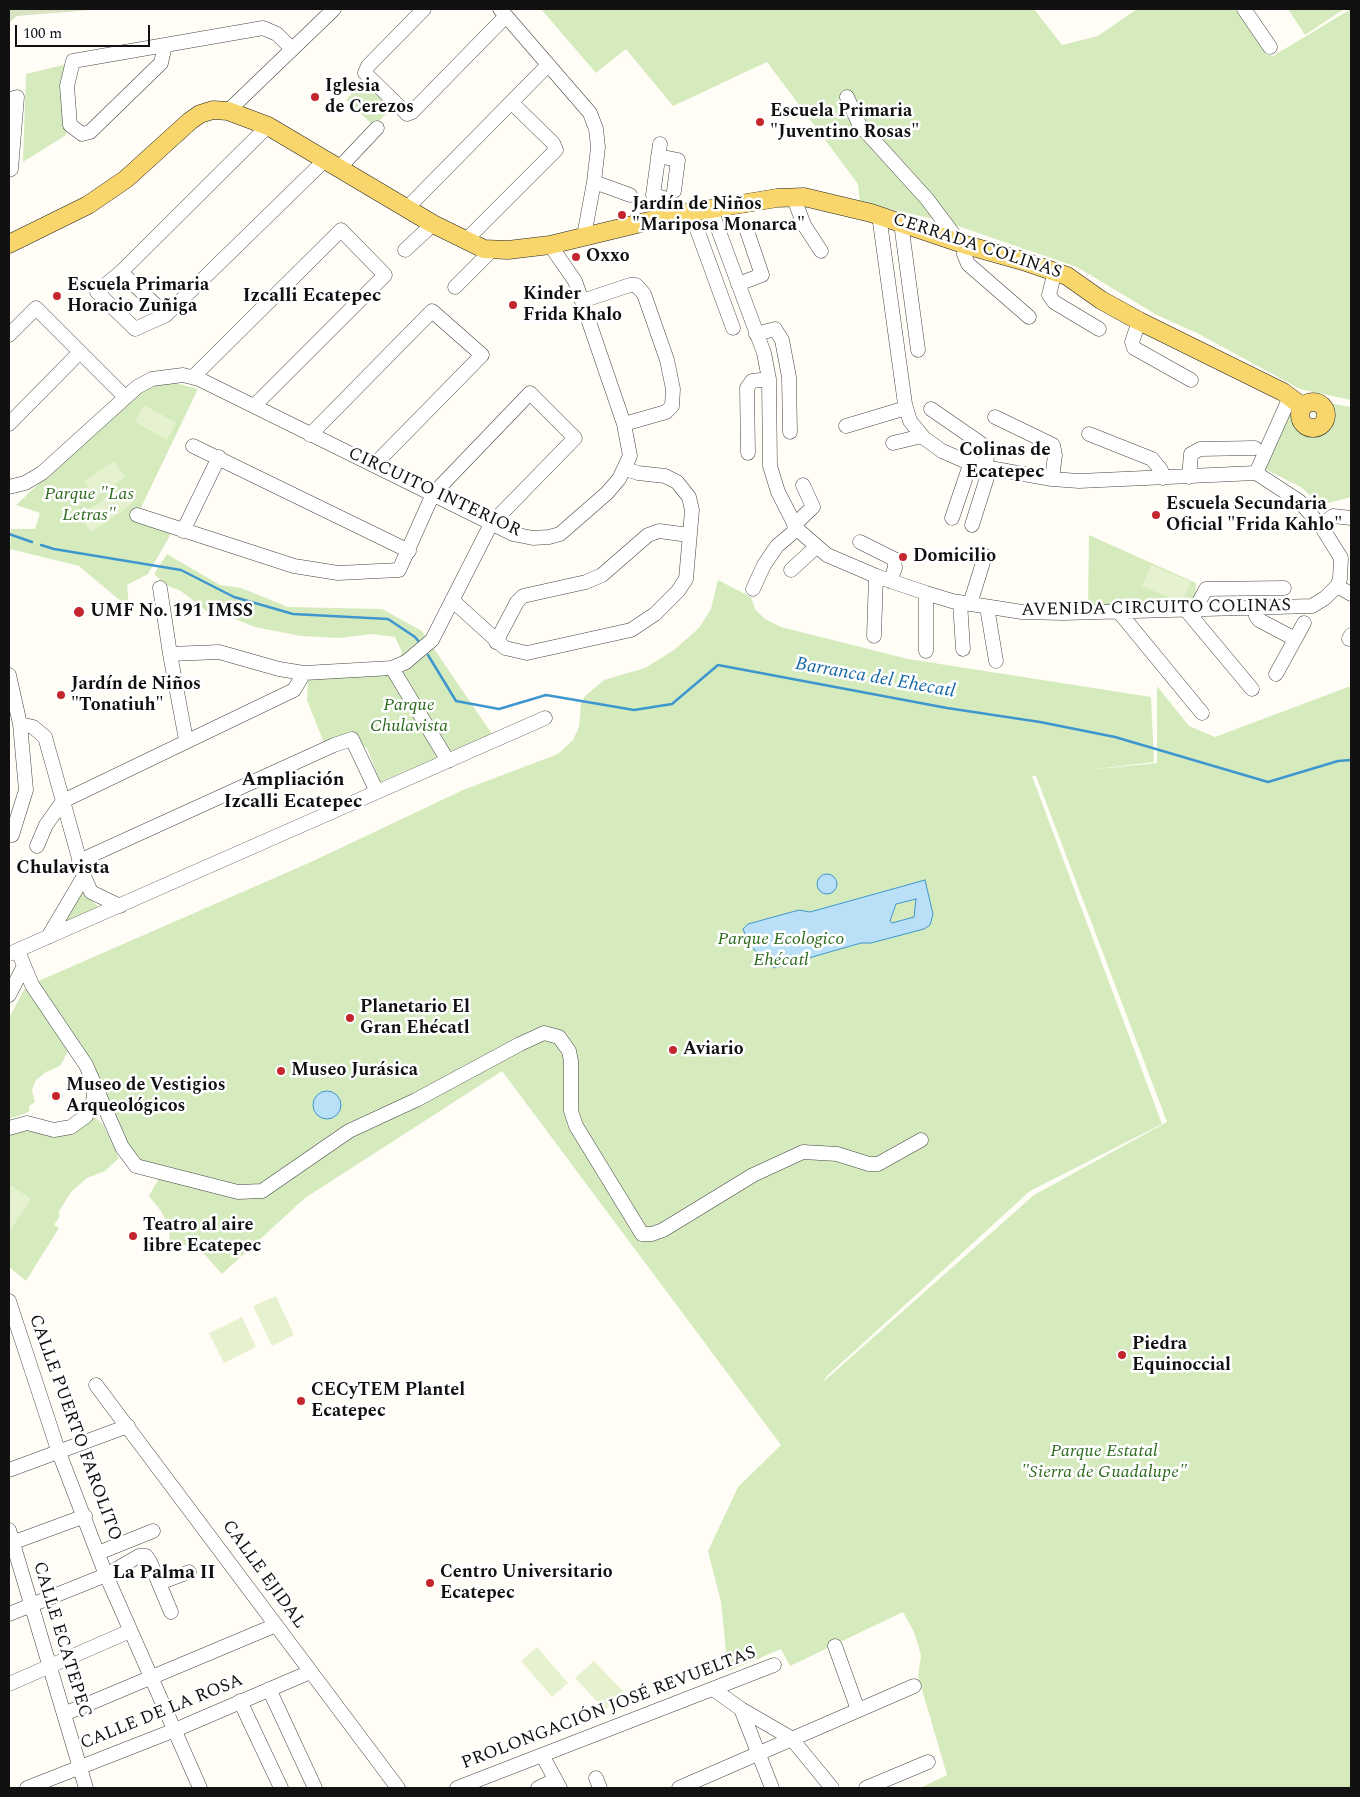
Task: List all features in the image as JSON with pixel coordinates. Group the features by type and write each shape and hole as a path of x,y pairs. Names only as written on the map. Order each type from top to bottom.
{"main road":[{"path":"9,244 88,205 126,179 190,121 200,114 212,110 228,111 268,126 433,224 484,249 508,250 550,245 682,214 710,210"},
{"name":"CERRADA COLINAS","path":"710,210 793,196 804,197 879,215 963,244 1055,271 1139,321 1296,402"}],"street":[{"path":"228,111 334,9"},
{"path":"424,9 368,66 365,73 407,114 412,112 503,13 590,113 596,129 598,147 584,236"},
{"path":"1244,9 1270,47"},
{"path":"165,45 161,63 90,132 82,134 70,126 67,86 73,61 165,45 263,28 276,34 292,49"},
{"path":"407,208 548,65"},
{"path":"9,100 17,97 11,169 9,170"},
{"path":"847,97 864,130 927,199 963,244 968,264 1029,317"},
{"path":"466,240 556,150 553,143 512,103"},
{"path":"268,126 121,272 97,292 136,329 166,315 332,164 378,128"},
{"path":"674,191 678,160 659,150 653,195 667,199 682,214 733,328"},
{"path":"594,182 630,195"},
{"path":"793,196 804,225 821,251"},
{"name":"AVENIDA CIRCUITO COLINAS","path":"710,210 756,334 769,379 770,466 778,492 796,527 827,555 876,576 926,593 965,603 1022,612 1063,614 1312,606 1325,598 1337,586"},
{"path":"879,215 906,408 910,421 922,436 942,451 971,462 1052,479 1163,478 1256,474 1298,502 1321,526 1341,558 1340,579 1337,586 1351,594"},
{"path":"900,223 918,350"},
{"path":"405,250 433,224"},
{"path":"738,284 762,275 746,228"},
{"path":"194,377 341,230 385,275 254,406"},
{"path":"452,600 496,642 505,648 527,653 631,630 655,614 678,591 686,579 692,510 685,489 677,482 665,476 638,473 626,469 630,456 624,424 575,281 550,245"},
{"path":"456,287 492,250"},
{"path":"1055,271 1049,295 1054,302 1099,329"},
{"path":"121,272 166,315"},
{"path":"582,301 630,285 636,285 644,294 667,360 673,389 672,406 666,412 624,424"},
{"path":"9,335 36,308 125,397"},
{"path":"310,436 432,311 482,355 374,465"},
{"path":"1139,321 1132,342 1134,348 1191,380"},
{"path":"756,334 775,329 782,340 789,376 790,432"},
{"path":"9,424 80,352"},
{"name":"CIRCUITO INTERIOR","path":"9,487 25,483 42,473 137,387 152,379 182,374 194,377 254,406 310,436 374,465 513,534 533,538 560,534 607,493 626,469"},
{"path":"748,453 747,388 752,381 769,379"},
{"path":"137,515 182,531 319,572 398,570 409,550 433,494 530,393 575,438 491,524 432,640 416,656 392,668 304,673 279,669 219,652 170,654"},
{"path":"1256,474 1296,402"},
{"path":"846,426 906,408"},
{"path":"931,408 986,447 988,467 972,525"},
{"path":"995,417 1053,445 1055,455 1052,479"},
{"path":"1089,434 1152,459 1161,470 1163,478"},
{"path":"894,443 922,436"},
{"path":"194,446 409,550"},
{"path":"1189,477 1192,454 1200,449 1255,448"},
{"path":"182,531 219,458"},
{"path":"952,518 971,462"},
{"path":"753,589 764,565 777,546 813,507 803,485"},
{"path":"1321,526 1333,516 1351,518"},
{"path":"496,642 516,602 523,596 586,582 602,575 648,535 659,531 689,535"},
{"path":"860,542 894,559 895,568 890,581"},
{"path":"791,570 816,547"},
{"path":"964,649 965,603 985,556"},
{"path":"874,636 876,576"},
{"path":"160,588 186,740"},
{"path":"1252,689 1193,610 1206,589 1284,588"},
{"path":"926,593 926,651"},
{"path":"987,607 996,661"},
{"path":"1256,607 1256,616 1259,620 1295,639"},
{"path":"1119,612 1202,713"},
{"path":"1276,674 1304,623"},
{"path":"392,668 448,761"},
{"path":"37,846 46,825 62,801 186,740 294,690 304,673"},
{"path":"9,675 14,726 26,790 12,835"},
{"path":"545,718 14,952 24,966 32,985 73,1044 95,1086 122,1146 136,1166 238,1192 262,1191 349,1131 416,1100 531,1038 544,1033 554,1034 563,1041 569,1051 571,1061 569,1090 571,1111 576,1126 642,1234 652,1234 789,1156 817,1151 838,1154 869,1164 878,1164 921,1140"},
{"path":"14,726 33,727 45,737 79,861 90,892 120,906"},
{"path":"79,861 334,745 352,739 377,792"},
{"path":"48,937 84,876"},
{"path":"9,995 24,966"},
{"path":"86,1116 93,1101 95,1086"},
{"path":"9,1128 27,1123 54,1130 71,1127 86,1116 108,1114"},
{"name":"CALLE PUERTO FAROLITO","path":"9,1301 58,1450 85,1516 106,1575 200,1788"},
{"name":"CALLE EJIDAL","path":"96,1385 398,1788"},
{"path":"9,1470 58,1450 128,1426"},
{"path":"10,1539 85,1516"},
{"path":"98,1553 153,1531"},
{"name":"CALLE ECATEPEC","path":"10,1539 32,1605 86,1788"},
{"path":"9,1614 106,1575 139,1556 146,1556 160,1583 171,1612"},
{"path":"160,1583 189,1572"},
{"path":"64,1714 276,1625"},
{"path":"9,1684 130,1631"},
{"path":"835,1646 858,1710"},
{"name":"PROLONGACIÓN JOSÉ REVUELTAS","path":"457,1788 774,1665"},
{"name":"CALLE DE LA ROSA","path":"27,1788 175,1730 310,1672"},
{"path":"678,1788 708,1782 758,1753 914,1686"},
{"path":"270,1689 315,1788"},
{"path":"713,1689 741,1709 791,1738 832,1788"},
{"path":"240,1701 281,1788"},
{"path":"741,1709 772,1788"},
{"path":"538,1788 558,1784 542,1755"},
{"path":"866,1788 928,1762"}],"green space":[{"path":"9,9 102,9 17,16 9,23"},
{"path":"541,9 1034,9 1062,45 1098,36 1137,9 1235,9 1266,54 1273,56 1351,9 1351,400 1300,389 1199,334 1157,315 1077,267 946,222 860,202 858,184 767,62 673,106 626,49 596,73"},
{"path":"1288,9 1344,9 1305,35"},
{"path":"71,63 65,116 66,135 23,162 26,74"},
{"path":"363,81 391,109 374,126 346,100"},
{"name":"Parque \"Las Letras\"","path":"155,383 175,383 198,389 136,518 172,532 148,574 127,585 129,608 79,566 10,549 11,529 35,529 40,513 16,505 127,402"},
{"path":"1328,403 1351,407 1351,497 1320,505 1301,487 1261,467 1291,409 1297,427 1310,436 1318,436 1328,427 1331,420"},
{"path":"144,405 176,423 167,440 135,422"},
{"path":"114,461 125,477 95,497 84,481"},
{"path":"121,488 132,504 91,532 80,516"},
{"path":"1089,535 1196,583 1195,603 1088,607"},
{"name":"Parque Chulavista","path":"167,554 220,585 241,588 288,607 382,609 422,631 492,734 380,782 367,748 347,736 324,743 307,700 308,680 394,670 402,652 395,637 372,634 339,638 301,636 255,627 230,617 226,619 209,613 181,591 166,585 154,574"},
{"path":"1151,565 1191,582 1182,603 1142,586"},
{"path":"718,580 751,597 755,609 765,619 781,627 908,659 1151,697 1154,762 1088,770 1157,763 1157,686 1189,726 1215,737 1351,686 1351,1788 920,1788 947,1775 918,1676 921,1656 919,1648 914,1632 903,1612 790,1666 781,1649 728,1671 721,1602 708,1551 738,1487 781,1445 502,1071 305,1198 222,1274 194,1243 170,1249 169,1226 161,1211 149,1196 159,1178 130,1153 34,983 311,862 463,790 558,754 573,740 579,727 581,703 585,696 604,680 645,668 674,650 699,628 711,609","holes":["1032,776 1036,776 1167,1122 1034,1195 823,1382 827,1376 1030,1191 1162,1124"]},
{"path":"80,890 102,910 60,928"},
{"path":"25,988 69,1050 60,1066 46,1072 36,1080 32,1090 35,1102 29,1106 29,1112 9,1119 9,1018"},
{"path":"94,1117 103,1124 119,1158 105,1171 87,1178 71,1192 58,1213 60,1216 54,1225 59,1228 26,1281 9,1267 9,1133 27,1126 79,1128"},
{"path":"9,1184 31,1199 9,1232"},
{"path":"276,1296 294,1335 272,1346 253,1306"},
{"path":"242,1317 256,1347 224,1363 209,1333"},
{"path":"537,1647 568,1683 552,1697 521,1661"},
{"path":"594,1661 624,1692 605,1710 575,1678"}],"water":[{"path":"827,874 834,877 837,884 834,891 827,894 820,891 817,884 820,877"},
{"path":"925,880 933,914 930,925 924,929 871,943 861,943 774,968 749,945 743,929 748,924 799,910 810,912","holes":["916,899 914,917 892,923 890,921 896,904"]},
{"path":"327,1091 337,1095 341,1105 337,1115 327,1119 317,1115 313,1105 317,1095"}],"waterway":[{"name":"Barranca del Ehecatl","path":"9,534 32,542"},
{"name":"Barranca del Ehecatl","path":"41,545 54,549 181,570 234,597 293,614 388,619 415,637 420,643"},
{"name":"Barranca del Ehecatl","path":"428,655 456,701 499,709 546,695 634,710 672,704 718,665 1115,737 1268,782 1338,761 1351,760"}],"place":[{"name":"Iglesia de Cerezos","path":"315,97"},
{"name":"Escuela Primaria \"Juventino Rosas\"","path":"760,122"},
{"name":"Jardín de Niños \"Mariposa Monarca\"","path":"622,215"},
{"name":"Oxxo","path":"576,257"},
{"name":"Escuela Primaria Horacio Zuñiga","path":"57,296"},
{"name":"Kinder Frida Khalo","path":"513,305"},
{"name":"Escuela Secundaria Oficial \"Frida Kahlo\"","path":"1156,515"},
{"name":"Domicilio","path":"903,557"},
{"name":"UMF No. 191 IMSS","path":"79,612"},
{"name":"Jardín de Niños \"Tonatiuh\"","path":"61,695"},
{"name":"Planetario El Gran Ehécatl","path":"350,1018"},
{"name":"Aviario","path":"673,1050"},
{"name":"Museo Jurásica","path":"281,1071"},
{"name":"Museo de Vestigios Arqueológicos","path":"56,1096"},
{"name":"Teatro al aire libre Ecatepec","path":"133,1236"},
{"name":"Piedra Equinoccial","path":"1122,1355"},
{"name":"CECyTEM Plantel Ecatepec","path":"301,1401"},
{"name":"Centro Universitario Ecatepec","path":"430,1583"}],"district":[{"name":"Izcalli Ecatepec","path":"312,297"},
{"name":"Colinas de Ecatepec","path":"1005,462"},
{"name":"Ampliación Izcalli Ecatepec","path":"293,792"},
{"name":"Chulavista","path":"63,869"},
{"name":"La Palma II","path":"164,1574"}],"park label":[{"name":"Parque Ecologico Ehécatl","path":"781,950"},
{"name":"Parque Estatal \"Sierra de Guadalupe\"","path":"1104,1462"}]}
